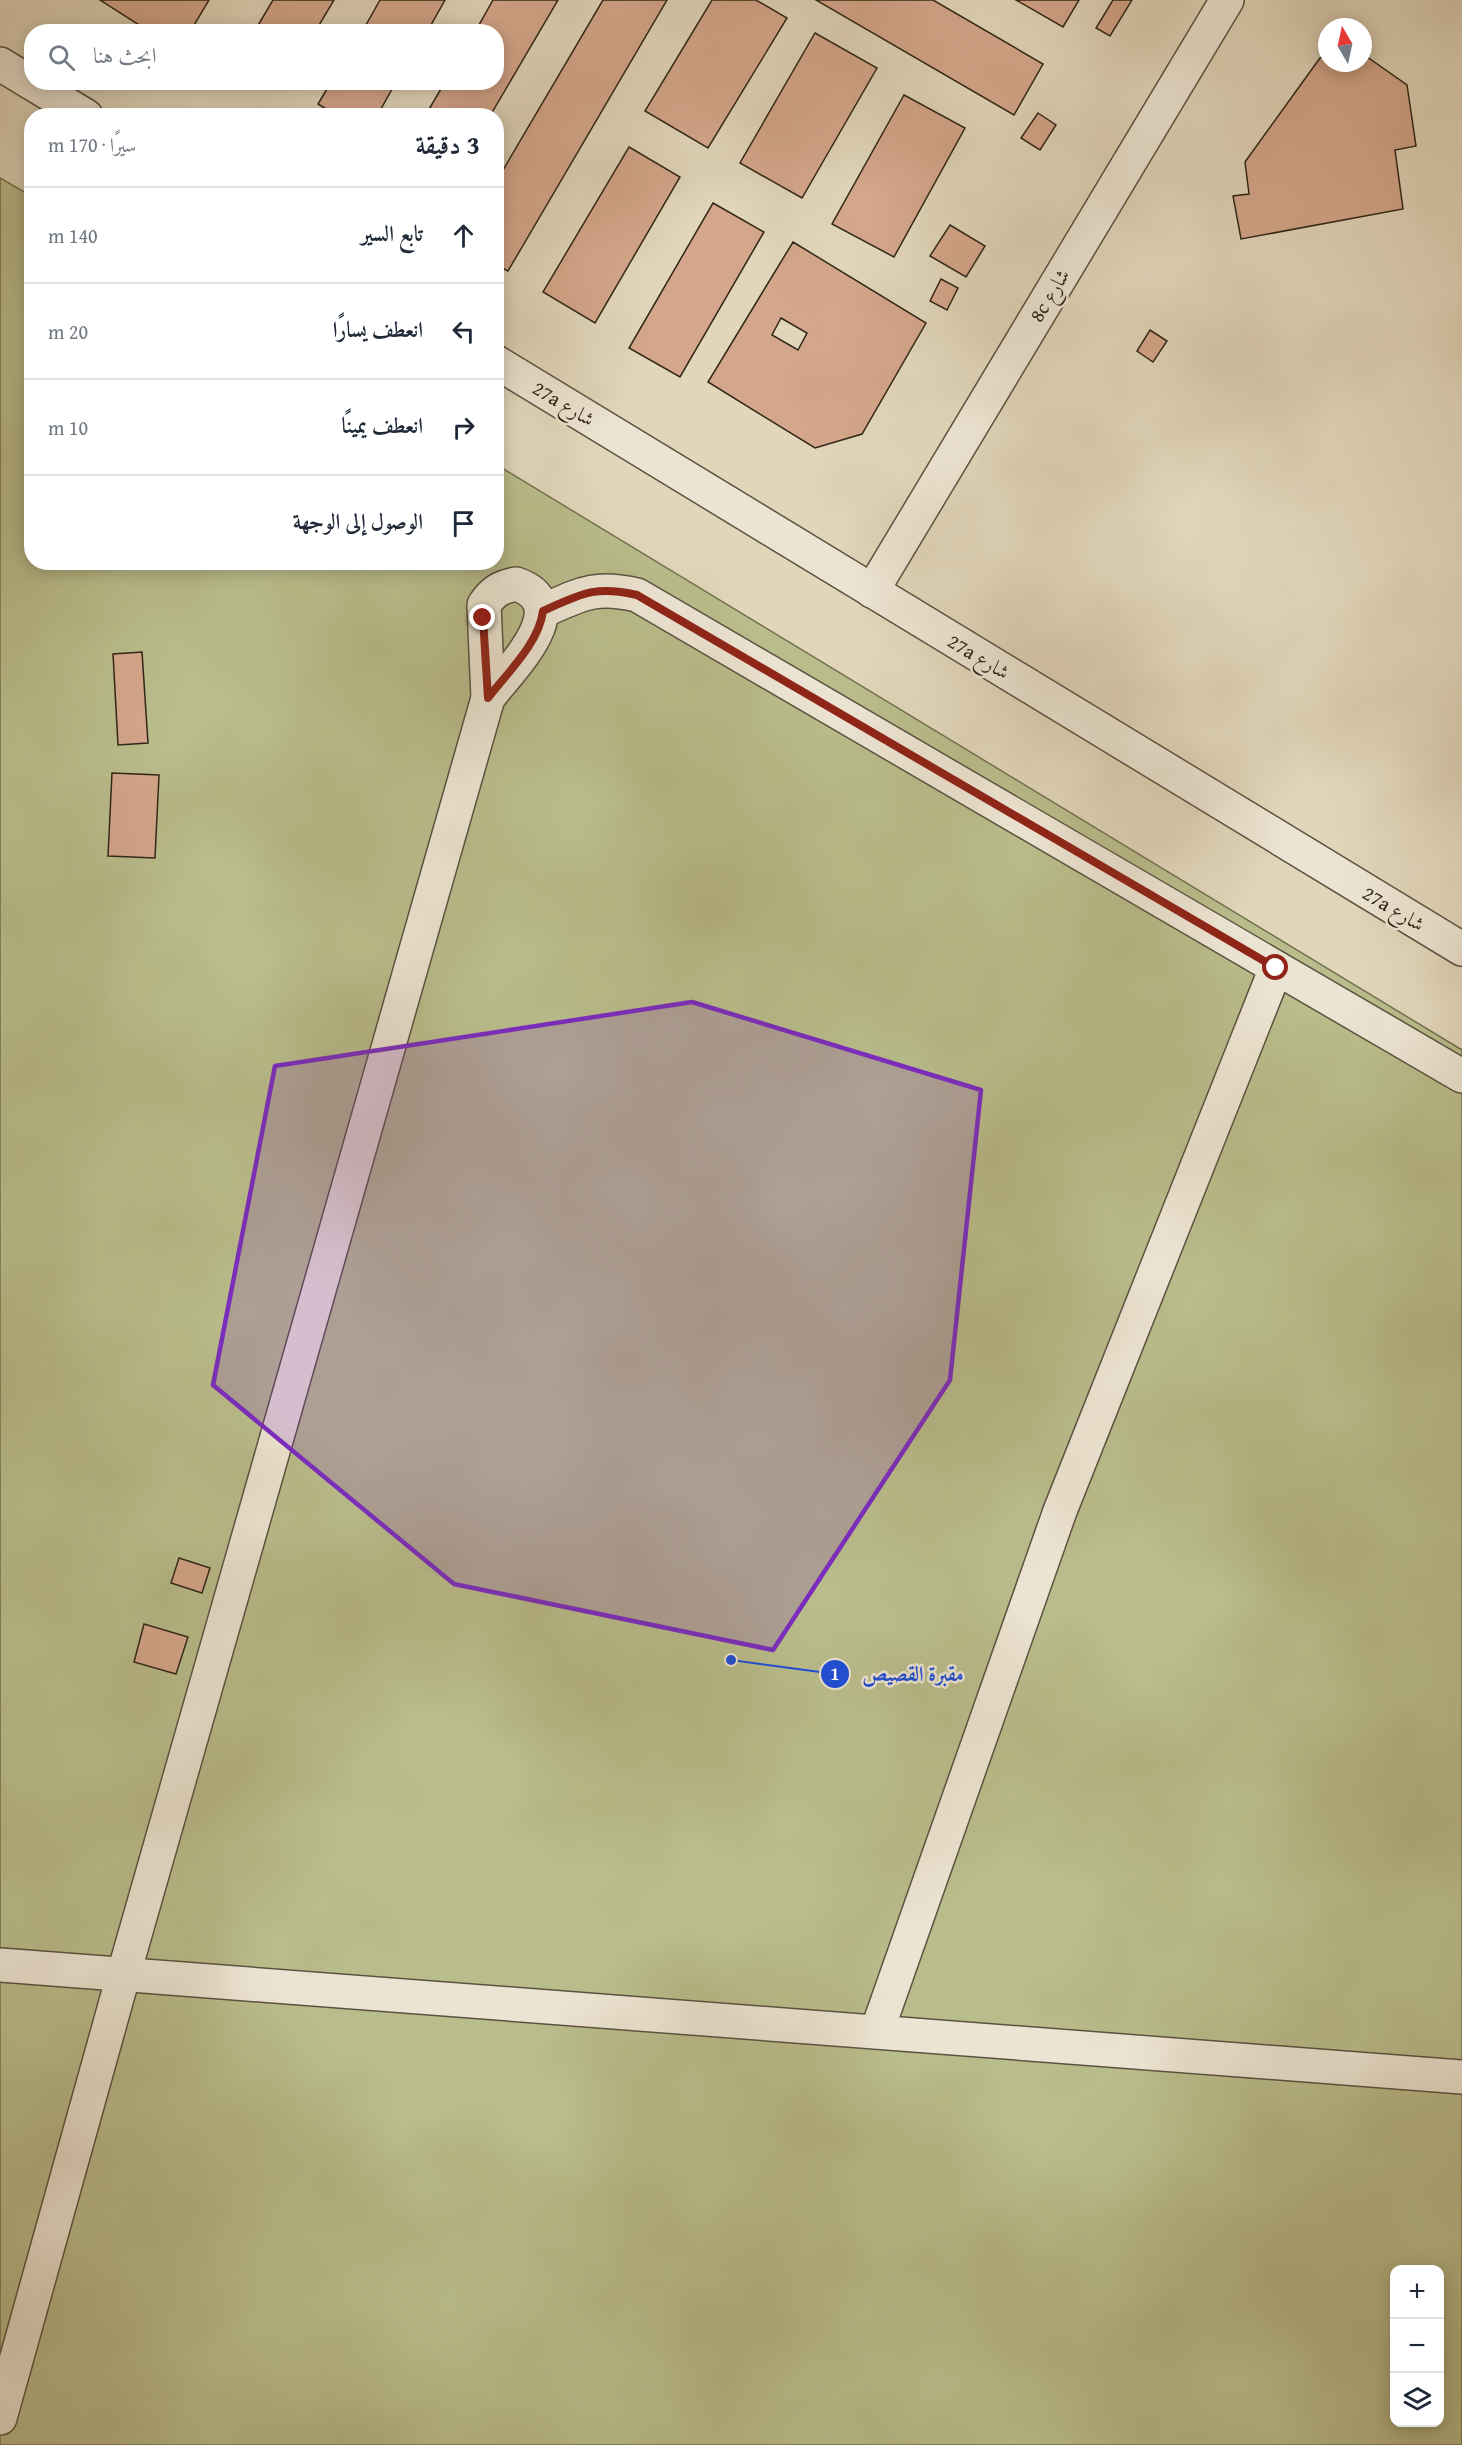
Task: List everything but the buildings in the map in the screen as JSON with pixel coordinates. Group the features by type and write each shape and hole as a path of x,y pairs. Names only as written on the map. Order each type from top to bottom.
{"street":[{"name":"8c شارع","path":"872,591 1227,0"},
{"path":"0,64 24,79"},
{"path":"43,90 73,108"},
{"name":"27a شارع","path":"504,367 1462,949"},
{"path":"0,2418 124,1973 488,698 484,605 492,593 503,586 516,584 529,588 538,598 543,611 541,624 533,639 488,698"},
{"path":"543,611 584,592 600,589 637,595 1462,1076"},
{"path":"877,2031 1060,1511 1276,968"},
{"path":"0,1965 1462,2077"}],"highlighted area":[{"path":"692,1002 981,1090 950,1380 773,1650 454,1584 213,1385 275,1066"}],"green space":[{"path":"0,178 24,192 24,570 504,570 504,469 1462,1050 1462,2445 0,2445"}],"place":[{"name":"مقبرة القصيص","path":"731,1660"}],"route":[{"path":"483,618 488,698 533,639 541,624 543,611 584,592 600,589 637,595 1276,968"}]}
